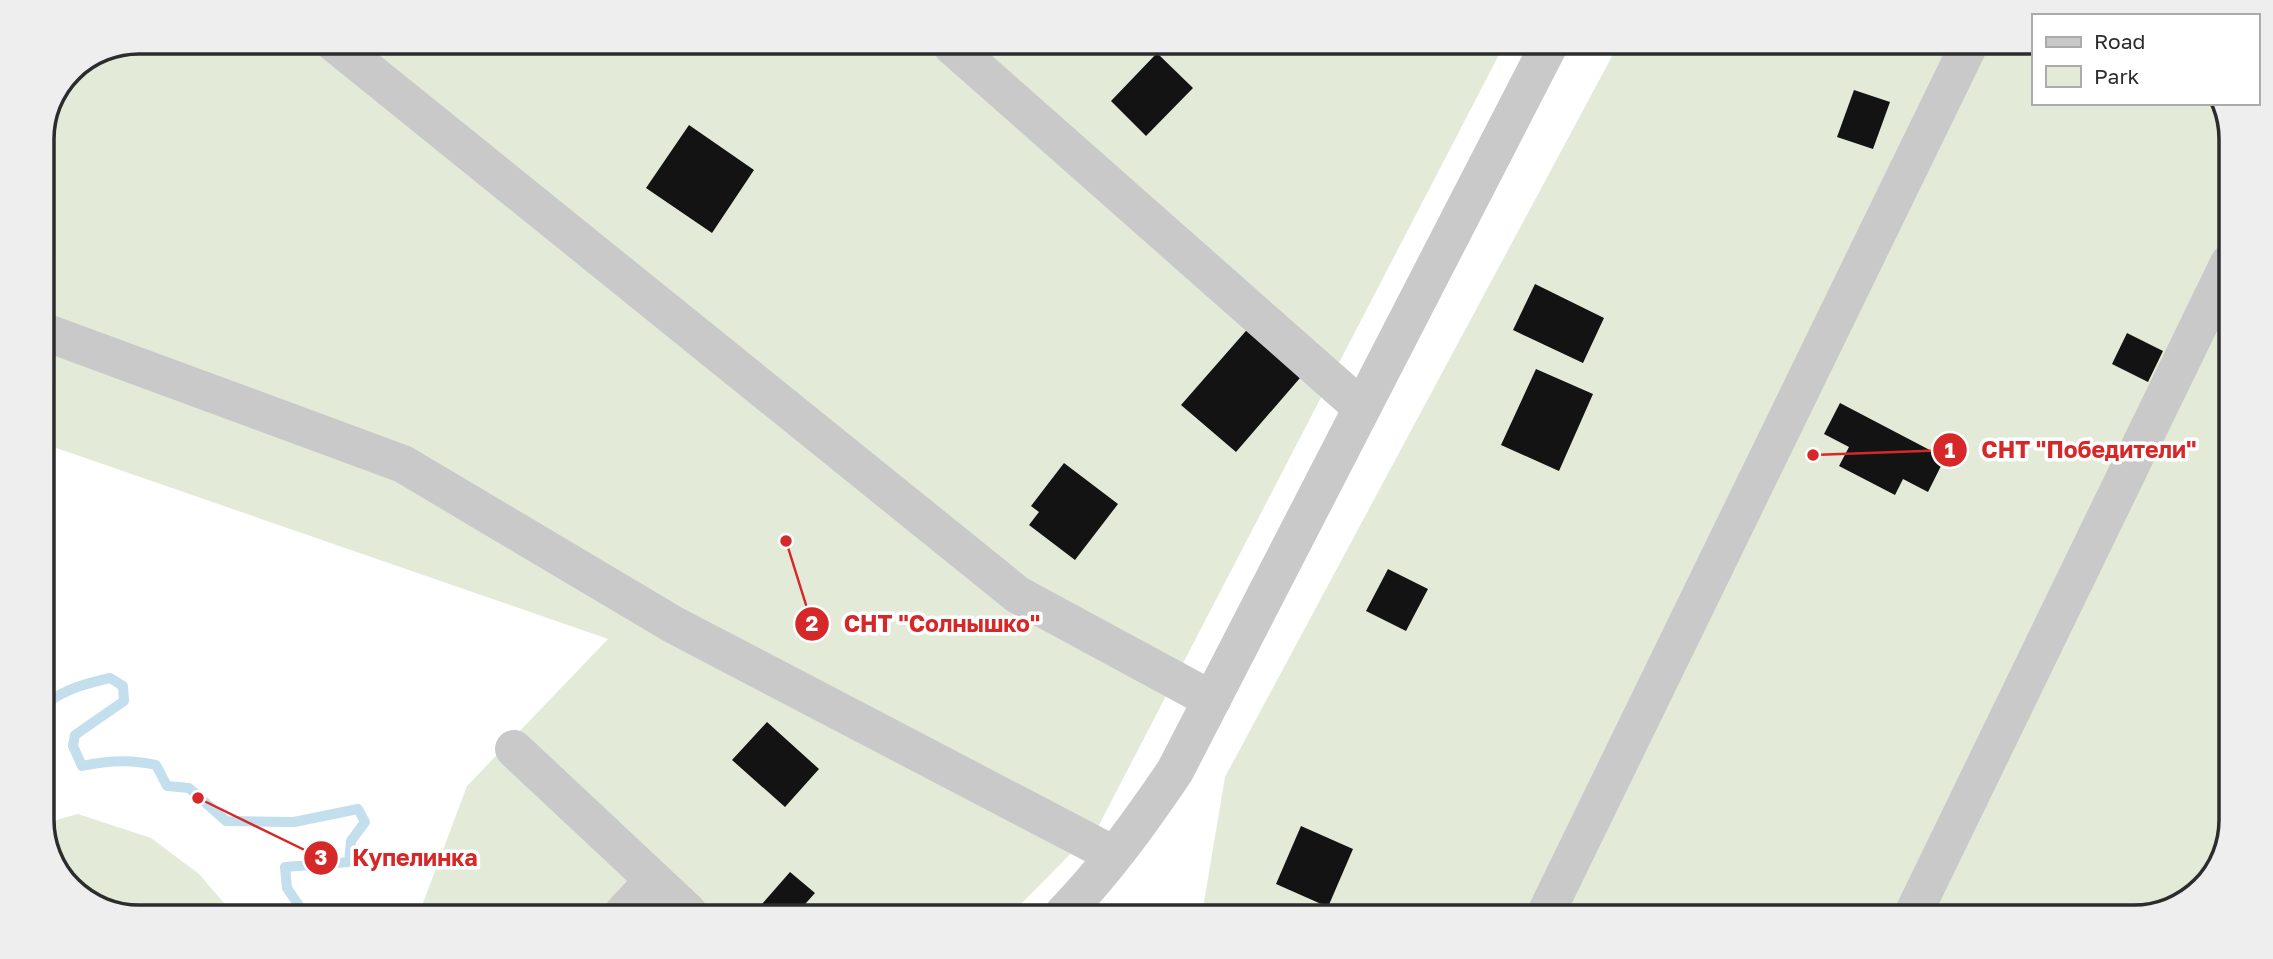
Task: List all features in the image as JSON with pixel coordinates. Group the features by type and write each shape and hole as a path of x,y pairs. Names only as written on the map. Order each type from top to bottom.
{"street":[{"path":"348,54 1018,595 1212,700"},
{"path":"961,54 1362,408"},
{"path":"1072,905 1147,813 1175,771 1544,54"},
{"path":"1550,905 1964,54"},
{"path":"1917,905 2219,286"},
{"path":"54,335 403,464 674,625 1114,855"},
{"path":"514,749 681,905"},
{"path":"631,905 654,880"}],"green space":[{"path":"139,54 1499,54 1099,825 1020,905 422,905 467,786 608,639 54,447 54,134 63,102 83,75 112,59"},
{"path":"1613,54 2032,54 2032,105 2211,105 2219,134 2219,820 2217,836 2207,862 2194,880 2181,890 2156,902 2134,905 1204,905 1225,777"},
{"path":"78,814 151,838 199,874 226,905 139,905 107,898 88,887 72,871 61,852 54,821"}],"building":[{"path":"1156,54 1193,88 1146,136 1111,101"},
{"path":"1854,90 1890,102 1873,149 1837,137"},
{"path":"689,125 754,170 712,233 646,188"},
{"path":"1535,284 1604,318 1583,363 1513,330"},
{"path":"1252,324 1306,371 1236,452 1181,405"},
{"path":"2127,333 2163,351 2148,382 2112,364"},
{"path":"1536,369 1593,394 1559,471 1501,445"},
{"path":"1840,403 1945,458 1928,492 1903,479 1895,495 1839,466 1849,447 1824,434"},
{"path":"1064,463 1118,504 1075,560 1029,525 1039,512 1031,506"},
{"path":"1388,569 1428,589 1406,631 1366,611"},
{"path":"767,722 819,769 785,807 732,760"},
{"path":"1301,826 1353,849 1329,905 1276,884"},
{"path":"790,872 815,893 804,905 761,905"}],"waterway":[{"path":"54,698 76,687 110,678 123,686 124,701 75,735 73,746 82,766 119,761 156,765 167,786 189,788 226,821 294,822 358,809 365,822 351,841 349,862 285,867 287,888 299,905"}],"place":[{"name":"СНТ \"Победители\"","path":"1813,455"},
{"name":"СНТ \"Солнышко\"","path":"786,541"},
{"name":"Купелинка","path":"198,798"}]}
